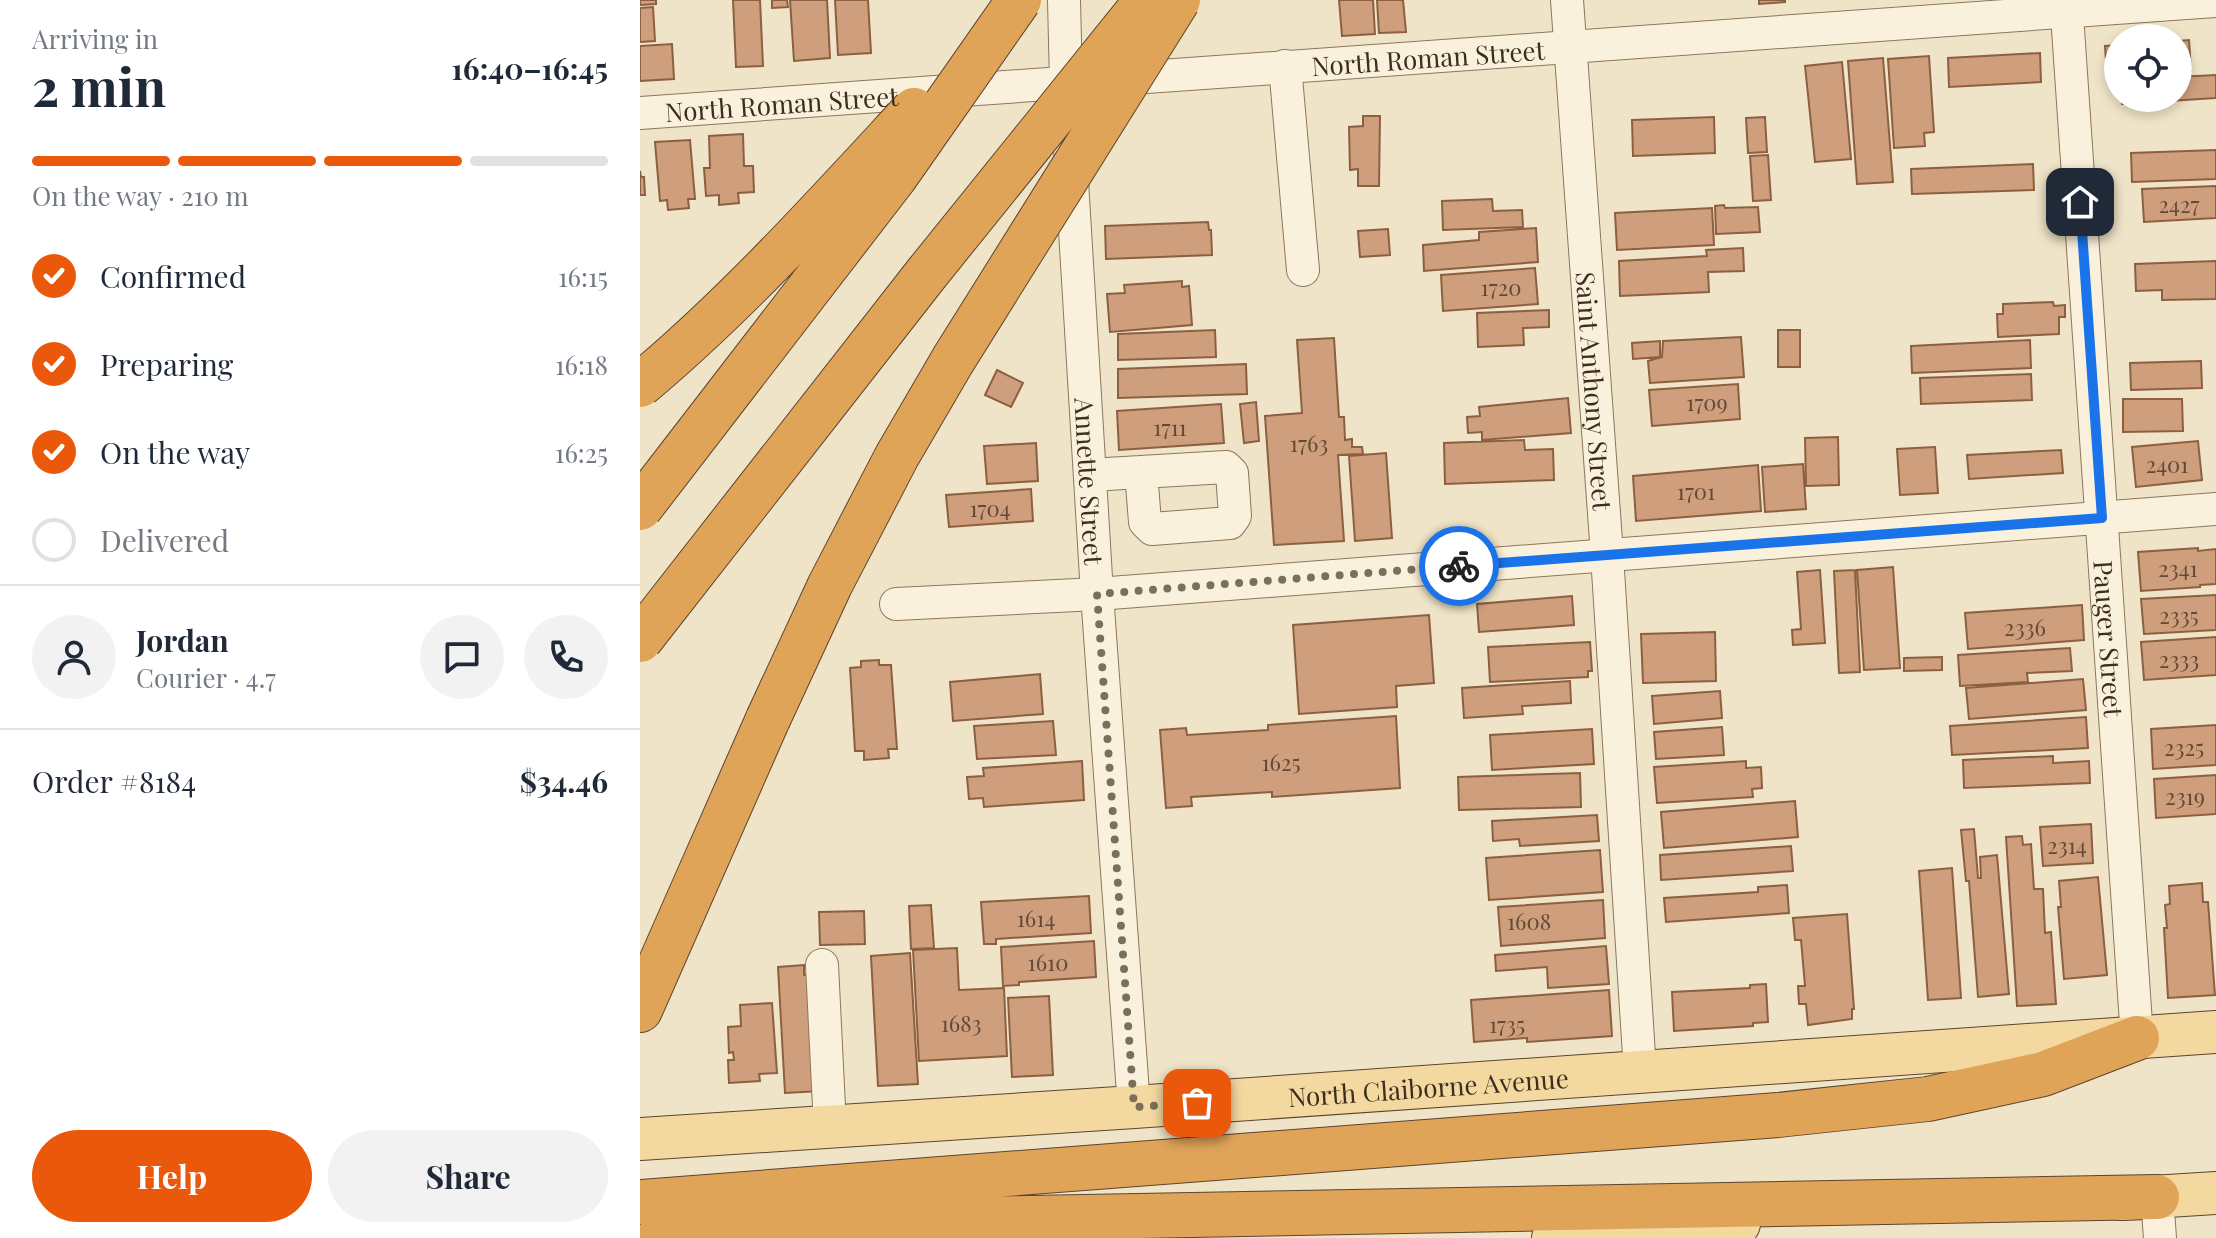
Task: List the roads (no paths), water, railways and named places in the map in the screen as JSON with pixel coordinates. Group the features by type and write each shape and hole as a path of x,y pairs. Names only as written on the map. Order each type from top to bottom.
{"highway":[{"path":"640,385 689,344 755,280 1017,0"},
{"path":"640,508 895,177 1017,0"},
{"path":"640,640 927,273 1147,0"},
{"path":"640,1010 830,585 897,456 953,360 1178,0"},
{"path":"640,1202 1778,1115 1928,1099 2043,1074 2137,1038"},
{"path":"658,1238 923,1220 1241,1215 2158,1217"}],"main road":[{"name":"North Claiborne Avenue","path":"640,1139 2216,1032"},
{"path":"1553,1238 2158,1217 2216,1193"}],"street":[{"name":"Annette Street","path":"1064,0 1066,82 1097,594 1134,1107"},
{"name":"Saint Anthony Street","path":"1567,0 1640,1071"},
{"name":"North Roman Street","path":"640,113 2067,6 2216,1"},
{"name":"Pauger Street","path":"2067,6 2137,1038"},
{"path":"1285,66 1303,270"},
{"path":"1090,475 1141,472"},
{"path":"896,604 1097,594 2216,509"},
{"path":"822,965 830,1127"}]}
